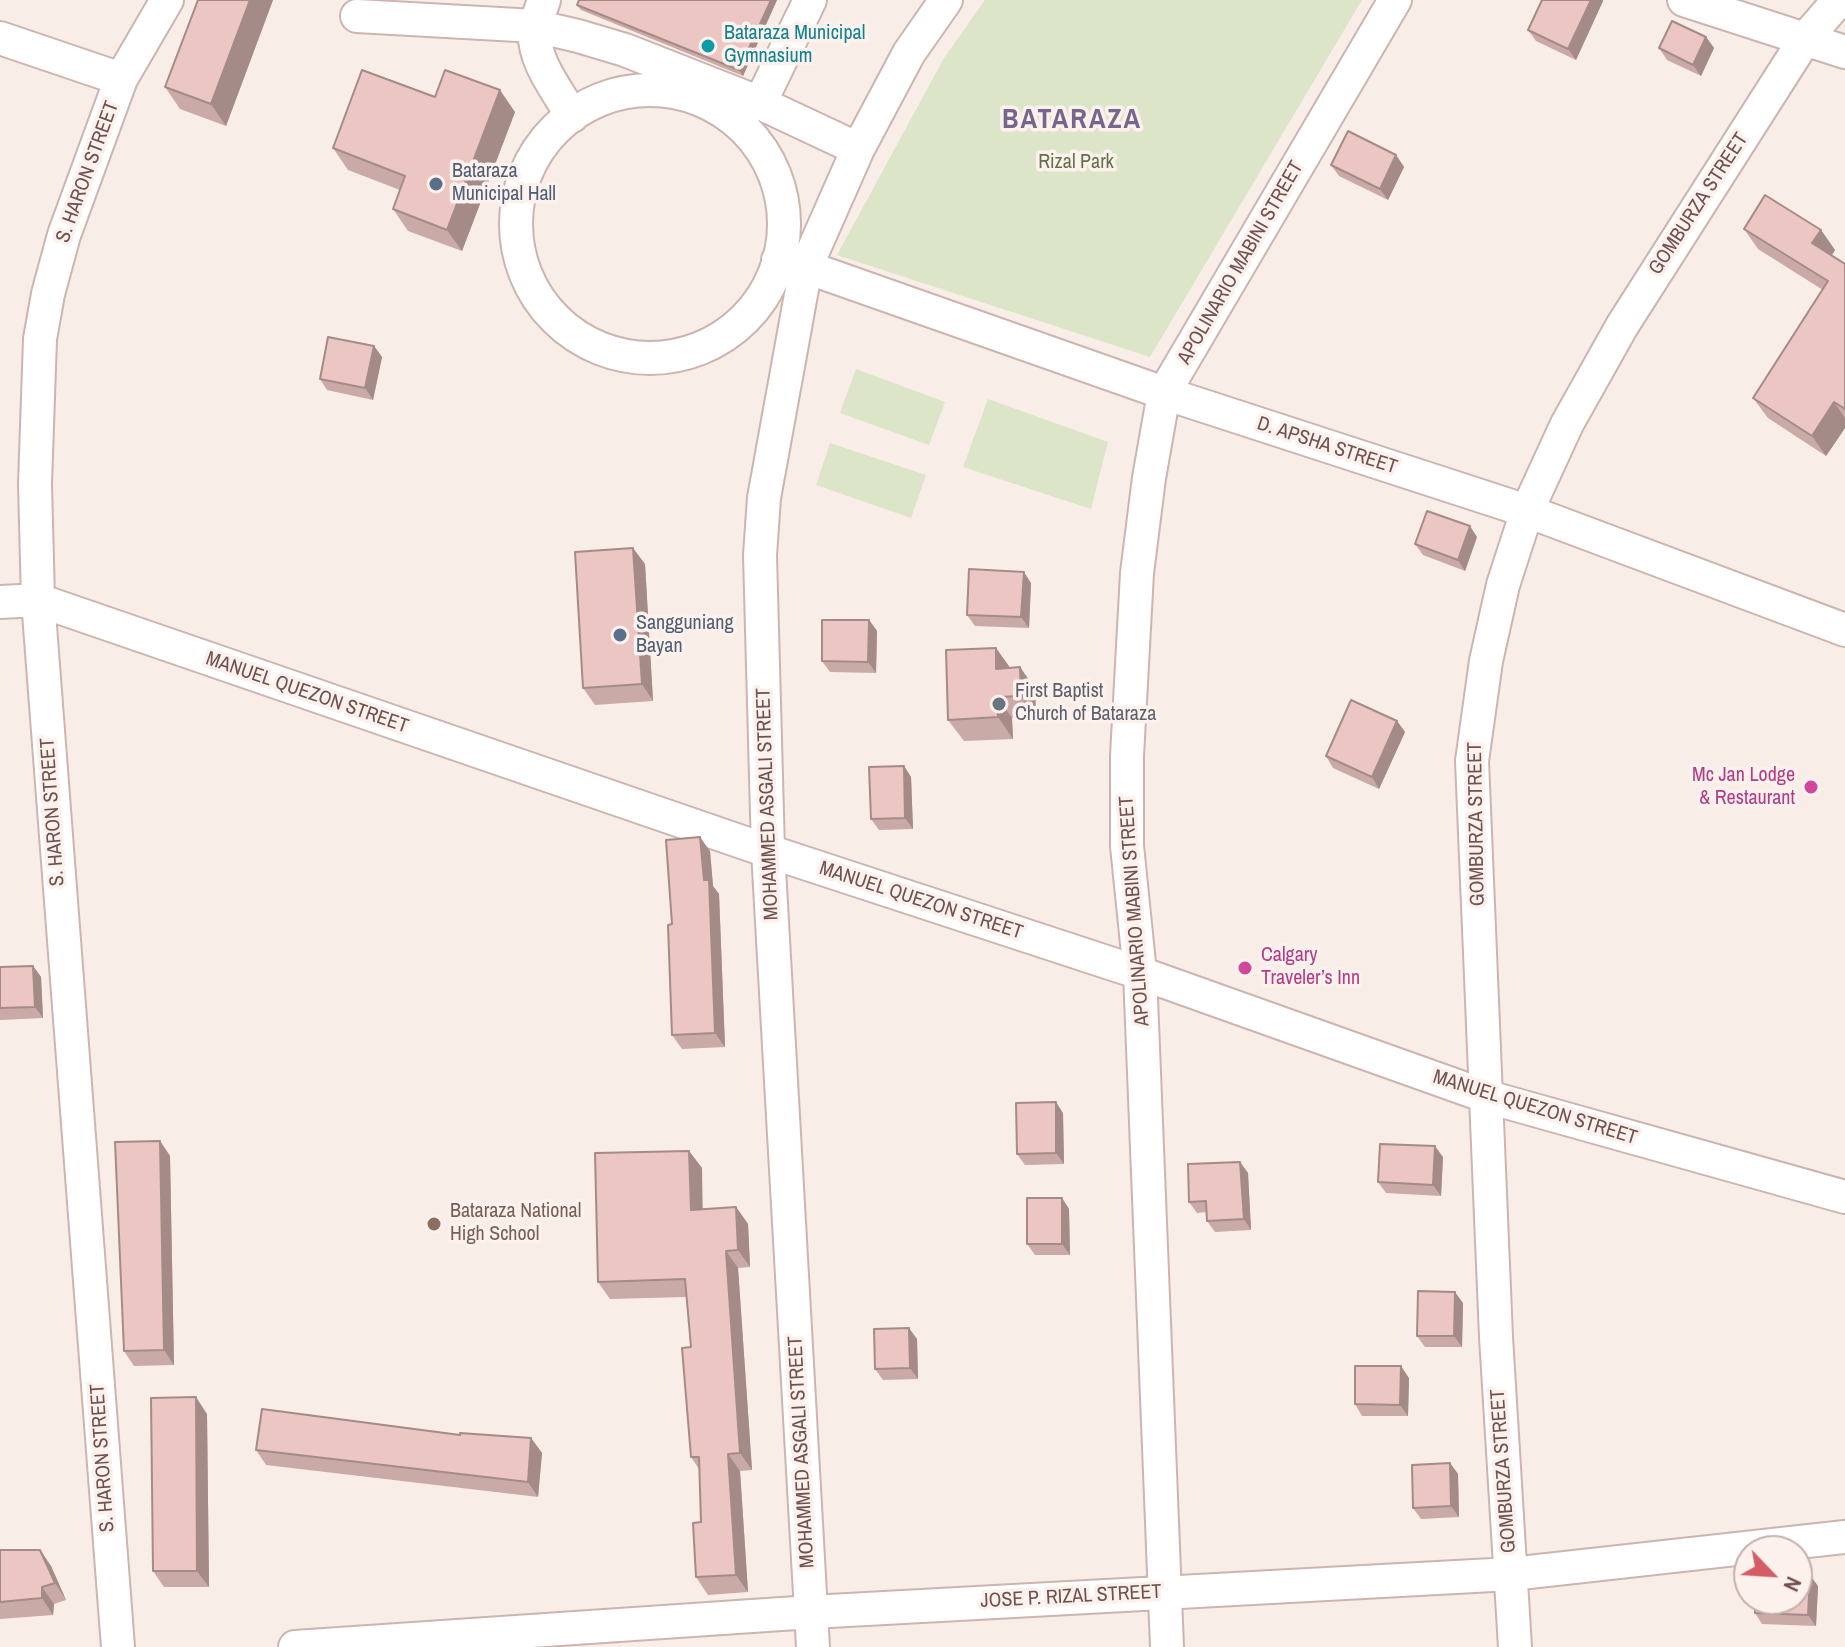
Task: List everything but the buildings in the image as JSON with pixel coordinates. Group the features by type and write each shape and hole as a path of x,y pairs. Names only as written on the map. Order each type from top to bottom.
{"street":[{"name":"S. HARON STREET","path":"118,1647 38,600 35,484 40,339 64,235 121,79 167,0"},
{"path":"760,103 810,0"},
{"name":"MOHAMMED ASGALI STREET","path":"813,1647 768,851 760,555 764,498 792,263 909,53 946,0"},
{"name":"APOLINARIO MABINI STREET","path":"1167,1647 1140,973 1127,846 1127,756 1137,573 1149,478 1164,393 1395,0"},
{"path":"1684,0 1845,52"},
{"name":"GOMBURZA STREET","path":"1515,1647 1496,1337 1472,761 1486,661 1503,585 1527,511 1567,424 1622,326 1805,39 1839,0"},
{"path":"540,13 535,44 572,116"},
{"path":"357,16 540,13 760,103 858,149"},
{"path":"0,38 121,79"},
{"path":"650,90 684,95 722,111 759,146 772,168 780,192 792,263 736,327 694,351 646,359 622,356 598,349 577,337 557,322 542,304 520,260 516,236 519,199 530,165 543,144 572,116 601,99 625,92 650,90"},
{"name":"D. APSHA STREET","path":"792,263 1164,393 1527,511 1845,630"},
{"name":"MANUEL QUEZON STREET","path":"0,602 38,600 768,851 1140,973 1488,1097 1845,1197"},
{"name":"JOSE P. RIZAL STREET","path":"295,1647 811,1612 1511,1574 1845,1537"}],"green space":[{"name":"Rizal Park","path":"985,0 1362,0 1150,357 837,255 944,58"},
{"path":"856,369 945,402 929,445 840,413"},
{"path":"988,399 1108,442 1091,509 963,467"},
{"path":"830,443 926,475 911,518 816,485"}],"place":[{"name":"Bataraza Municipal Gymnasium","path":"708,46"},
{"name":"Bataraza Municipal Hall","path":"436,184"},
{"name":"Sangguniang Bayan","path":"620,635"},
{"name":"First Baptist Church of Bataraza","path":"999,704"},
{"name":"Mc Jan Lodge & Restaurant","path":"1811,787"},
{"name":"Calgary Traveler’s Inn","path":"1245,968"},
{"name":"Bataraza National High School","path":"434,1224"}],"district":[{"name":"BATARAZA","path":"1072,120"}]}
